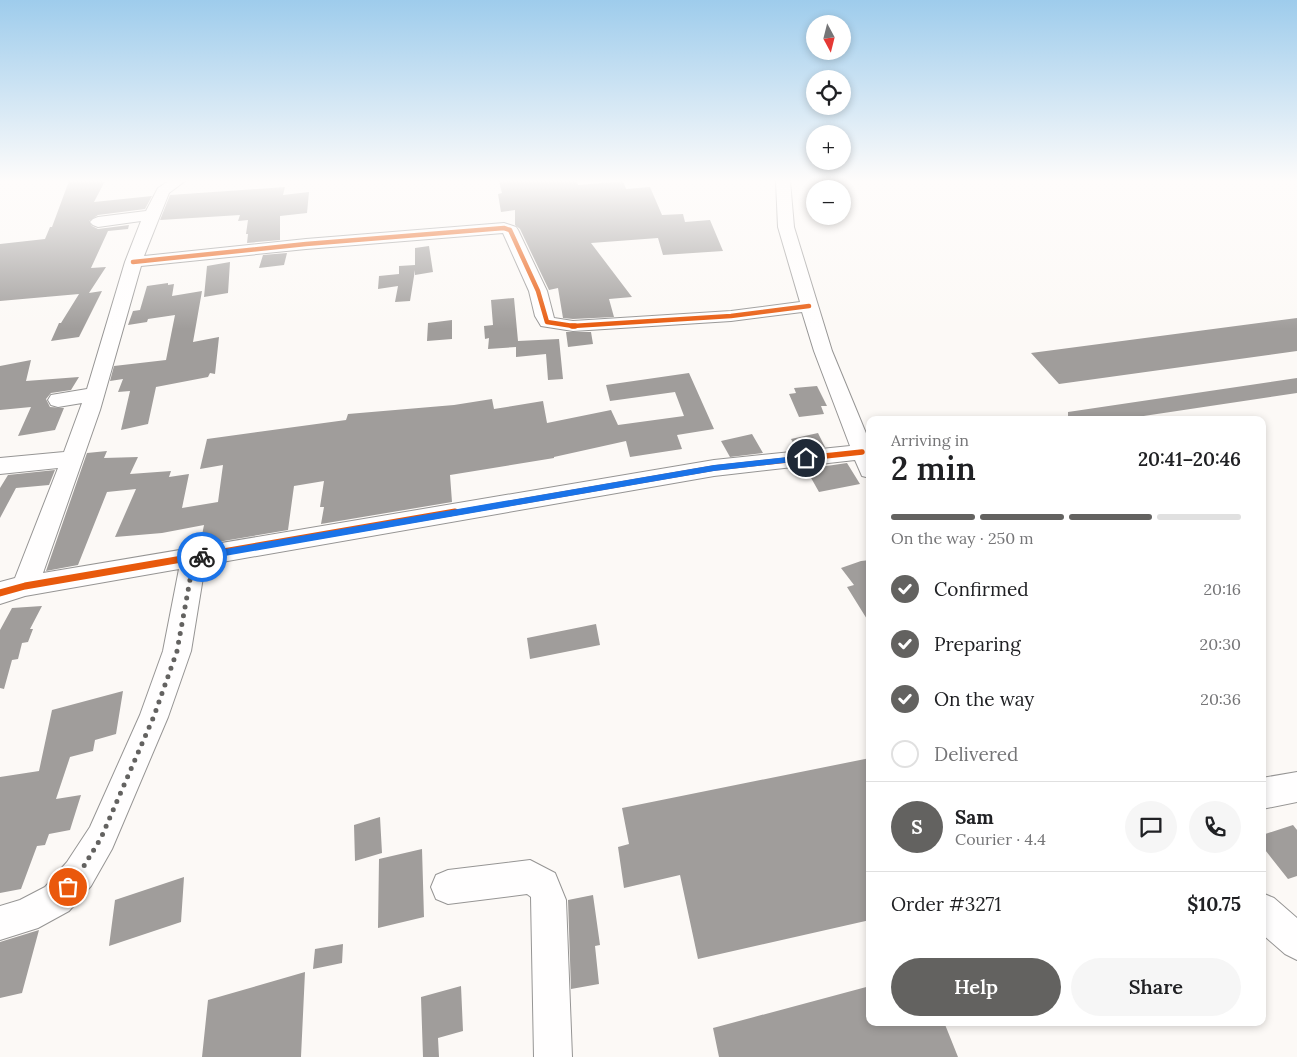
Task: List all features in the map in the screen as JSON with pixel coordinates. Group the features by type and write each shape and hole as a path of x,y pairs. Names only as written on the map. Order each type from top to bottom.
{"street":[{"path":"25,586 73,459 133,262 146,230"},
{"path":"133,262 306,244 475,230"},
{"path":"510,230 538,291 544,316 547,322 552,324 574,326 731,316 810,306"},
{"path":"0,593 25,586 714,468 866,461 826,359 787,230"},
{"path":"58,400 94,395"},
{"path":"0,466 73,459"},
{"path":"0,923 26,916 57,899 79,874 101,838 154,716 177,651 194,558"},
{"path":"1266,793 1297,787"},
{"path":"448,888 530,878 543,885 549,900 552,1057"},
{"path":"1266,914 1297,942"}],"building":[{"path":"49,230 115,230 108,231 91,268 106,267 89,293 102,291 79,337 51,341 59,323 61,323 79,294 0,301 0,244 45,239"},
{"path":"247,230 280,230 280,240 247,243 248,234 246,234"},
{"path":"521,230 714,230 723,251 663,255 658,238 591,243 632,297 609,299 614,317 563,318 558,288 549,290"},
{"path":"429,246 433,272 415,275 415,270 410,301 395,302 398,286 378,289 379,276 399,274 399,266 415,265 415,248"},
{"path":"287,253 284,265 259,268 263,255"},
{"path":"230,262 228,293 204,297 207,266"},
{"path":"168,283 168,285 174,284 172,296 202,291 193,342 219,337 215,374 210,373 208,377 156,387 148,424 121,430 130,391 118,392 123,379 110,381 114,366 166,360 175,315 148,319 147,322 128,325 133,311 140,310 147,286"},
{"path":"514,298 518,341 559,339 563,379 548,380 546,354 516,357 516,347 488,349 489,338 485,339 484,326 493,325 491,300"},
{"path":"1297,318 1297,351 1059,384 1031,353"},
{"path":"452,320 452,339 427,341 428,323"},
{"path":"566,332 591,332 593,344 568,347"},
{"path":"31,360 26,381 79,377 71,390 51,393 46,399 50,407 64,408 55,430 18,436 31,407 0,410 0,366"},
{"path":"689,373 714,429 677,435 682,449 630,457 626,441 554,458 450,475 452,502 321,524 324,507 320,507 324,481 294,486 288,530 200,545 204,525 162,533 115,537 136,489 107,492 78,565 46,571 87,453 107,451 104,458 138,457 130,474 171,471 169,477 189,474 182,508 218,502 223,465 200,469 207,439 346,420 348,414 454,405 492,399 494,409 543,401 547,423 611,410 618,425 684,416 675,392 610,401 606,385"},
{"path":"1297,378 1297,393 1144,416 1068,416 1068,412"},
{"path":"817,386 827,406 821,406 824,414 799,417 789,394 796,393 794,388"},
{"path":"818,433 825,447 797,450 791,439"},
{"path":"752,434 763,453 730,457 721,441"},
{"path":"847,463 860,484 819,492 806,469"},
{"path":"55,470 49,485 16,488 0,518 0,488 8,475"},
{"path":"866,560 866,618 847,587 854,585 841,568"},
{"path":"42,606 30,629 33,629 28,642 22,643 18,659 12,660 4,689 0,688 0,630 12,608"},
{"path":"596,624 600,645 530,659 527,638"},
{"path":"123,691 116,734 95,740 93,751 70,757 56,799 81,795 70,830 49,834 45,845 37,846 21,889 0,893 0,777 39,771 52,710"},
{"path":"866,759 866,921 698,959 680,875 624,888 618,847 629,844 622,808"},
{"path":"380,817 382,853 355,861 354,825"},
{"path":"1293,825 1297,830 1297,876 1288,879 1266,851 1266,834"},
{"path":"422,849 424,917 378,928 379,859"},
{"path":"184,877 181,922 109,946 115,900"},
{"path":"593,895 600,945 595,946 599,984 571,989 568,900"},
{"path":"39,930 22,993 0,998 0,942"},
{"path":"343,944 342,963 313,969 315,949"},
{"path":"305,972 301,1057 202,1057 208,1000"},
{"path":"461,986 463,1031 438,1038 439,1057 423,1057 421,997"},
{"path":"866,987 866,1026 946,1026 958,1057 719,1057 713,1028"}],"cycle path":[{"path":"133,262 306,244 475,230"},
{"path":"510,230 538,291 547,322 573,326 731,316 809,306"},
{"path":"0,593 25,586 714,468 862,452"}],"way so far":[{"path":"68,887 79,874 101,838 154,716 177,651 194,558 202,557"}],"route":[{"path":"202,557 714,468 806,458"}]}
